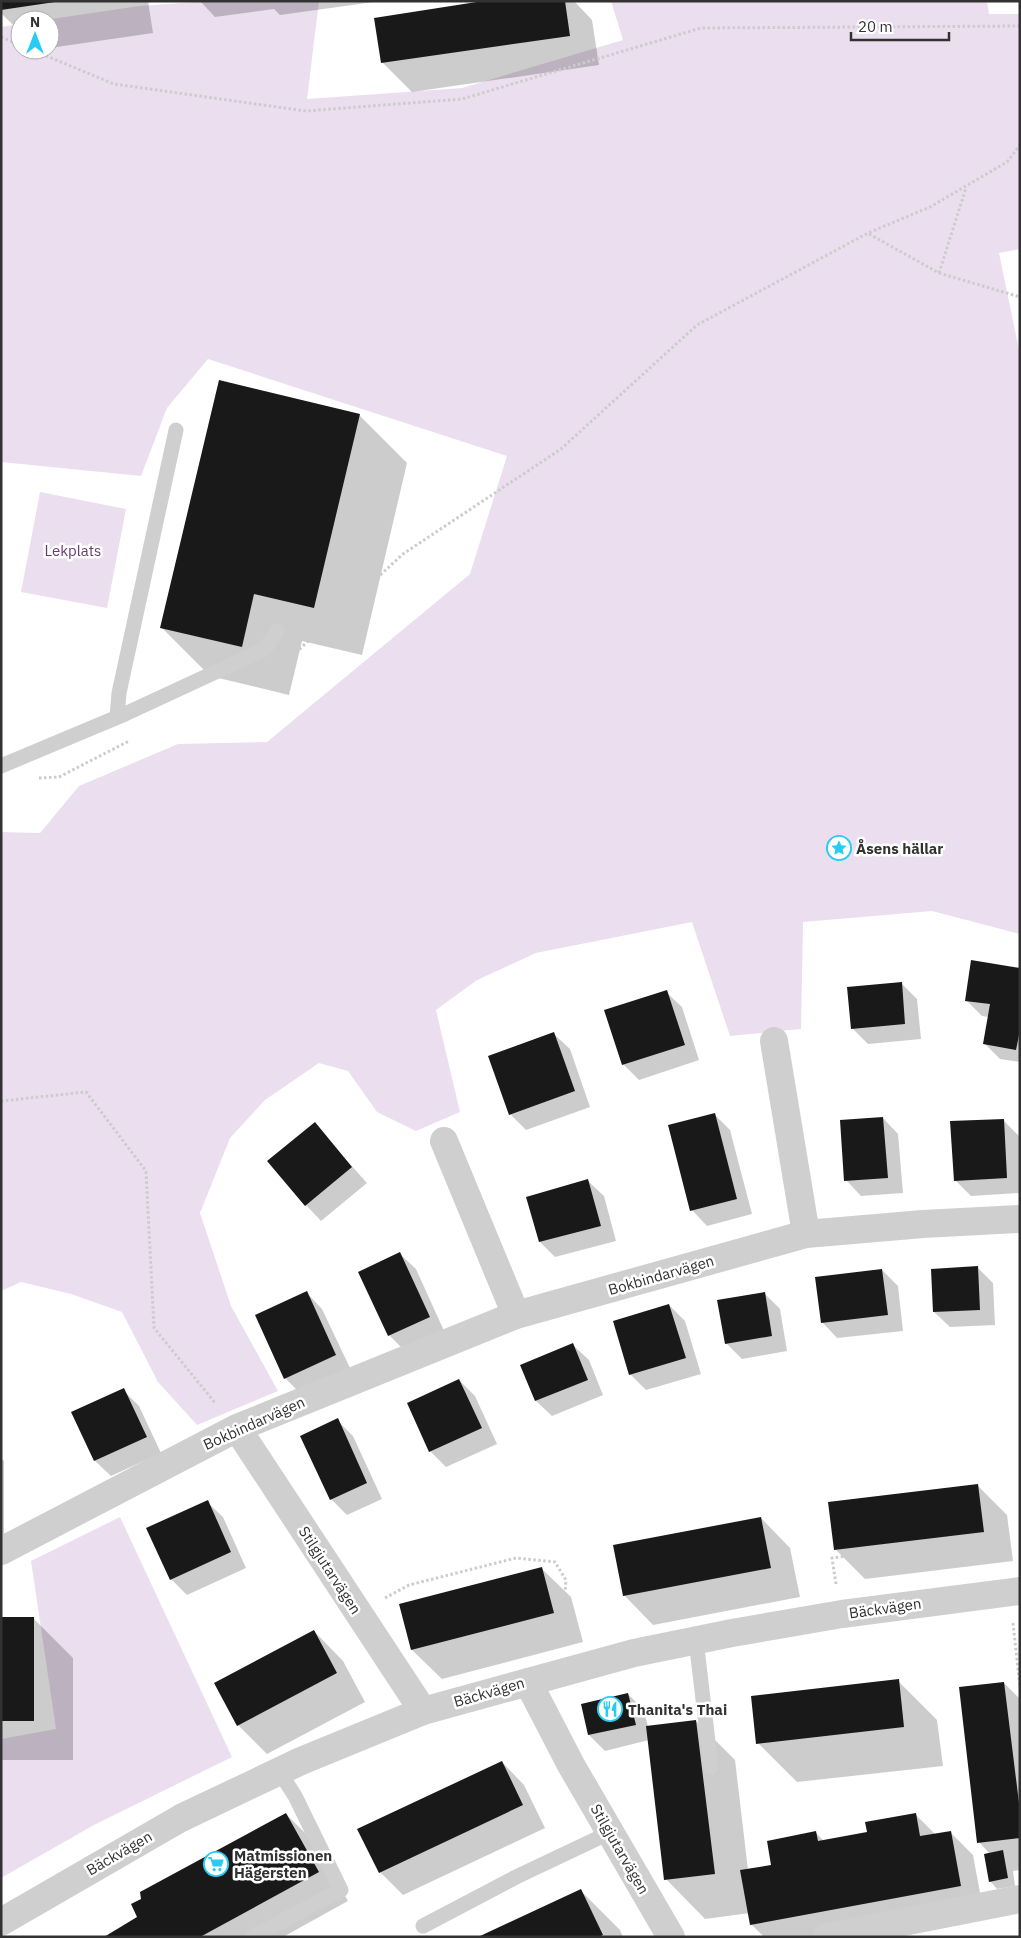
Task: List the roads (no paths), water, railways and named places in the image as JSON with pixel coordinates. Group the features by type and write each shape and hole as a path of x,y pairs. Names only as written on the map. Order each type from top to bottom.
{"street":[{"path":"774,1041 806,1234"},
{"path":"444,1141 516,1315"},
{"name":"Bokbindarvägen","path":"1,1551 237,1428 516,1315 806,1234 923,1224 1020,1219"},
{"name":"Stilgjutarvägen","path":"237,1428 423,1711"},
{"name":"Bäckvägen","path":"1,1922 181,1818 279,1772 423,1711 585,1666 696,1640 842,1614 1015,1592"},
{"name":"Stilgjutarvägen","path":"528,1682 571,1766 671,1937"},
{"path":"827,1937 1020,1899"}],"lane":[{"path":"117,717 119,693 176,430"},
{"path":"1,766 117,717 266,648 277,631"},
{"path":"696,1640 711,1767"},
{"path":"252,1937 341,1890 295,1796 279,1772"},
{"path":"423,1926 516,1877 611,1832"}],"place":[{"name":"Åsens hällar","path":"839,848"},
{"name":"Thanita's Thai","path":"610,1709"},
{"name":"Matmissionen Hägersten","path":"216,1864"}],"park label":[{"name":"Lekplats","path":"73,550"}]}
